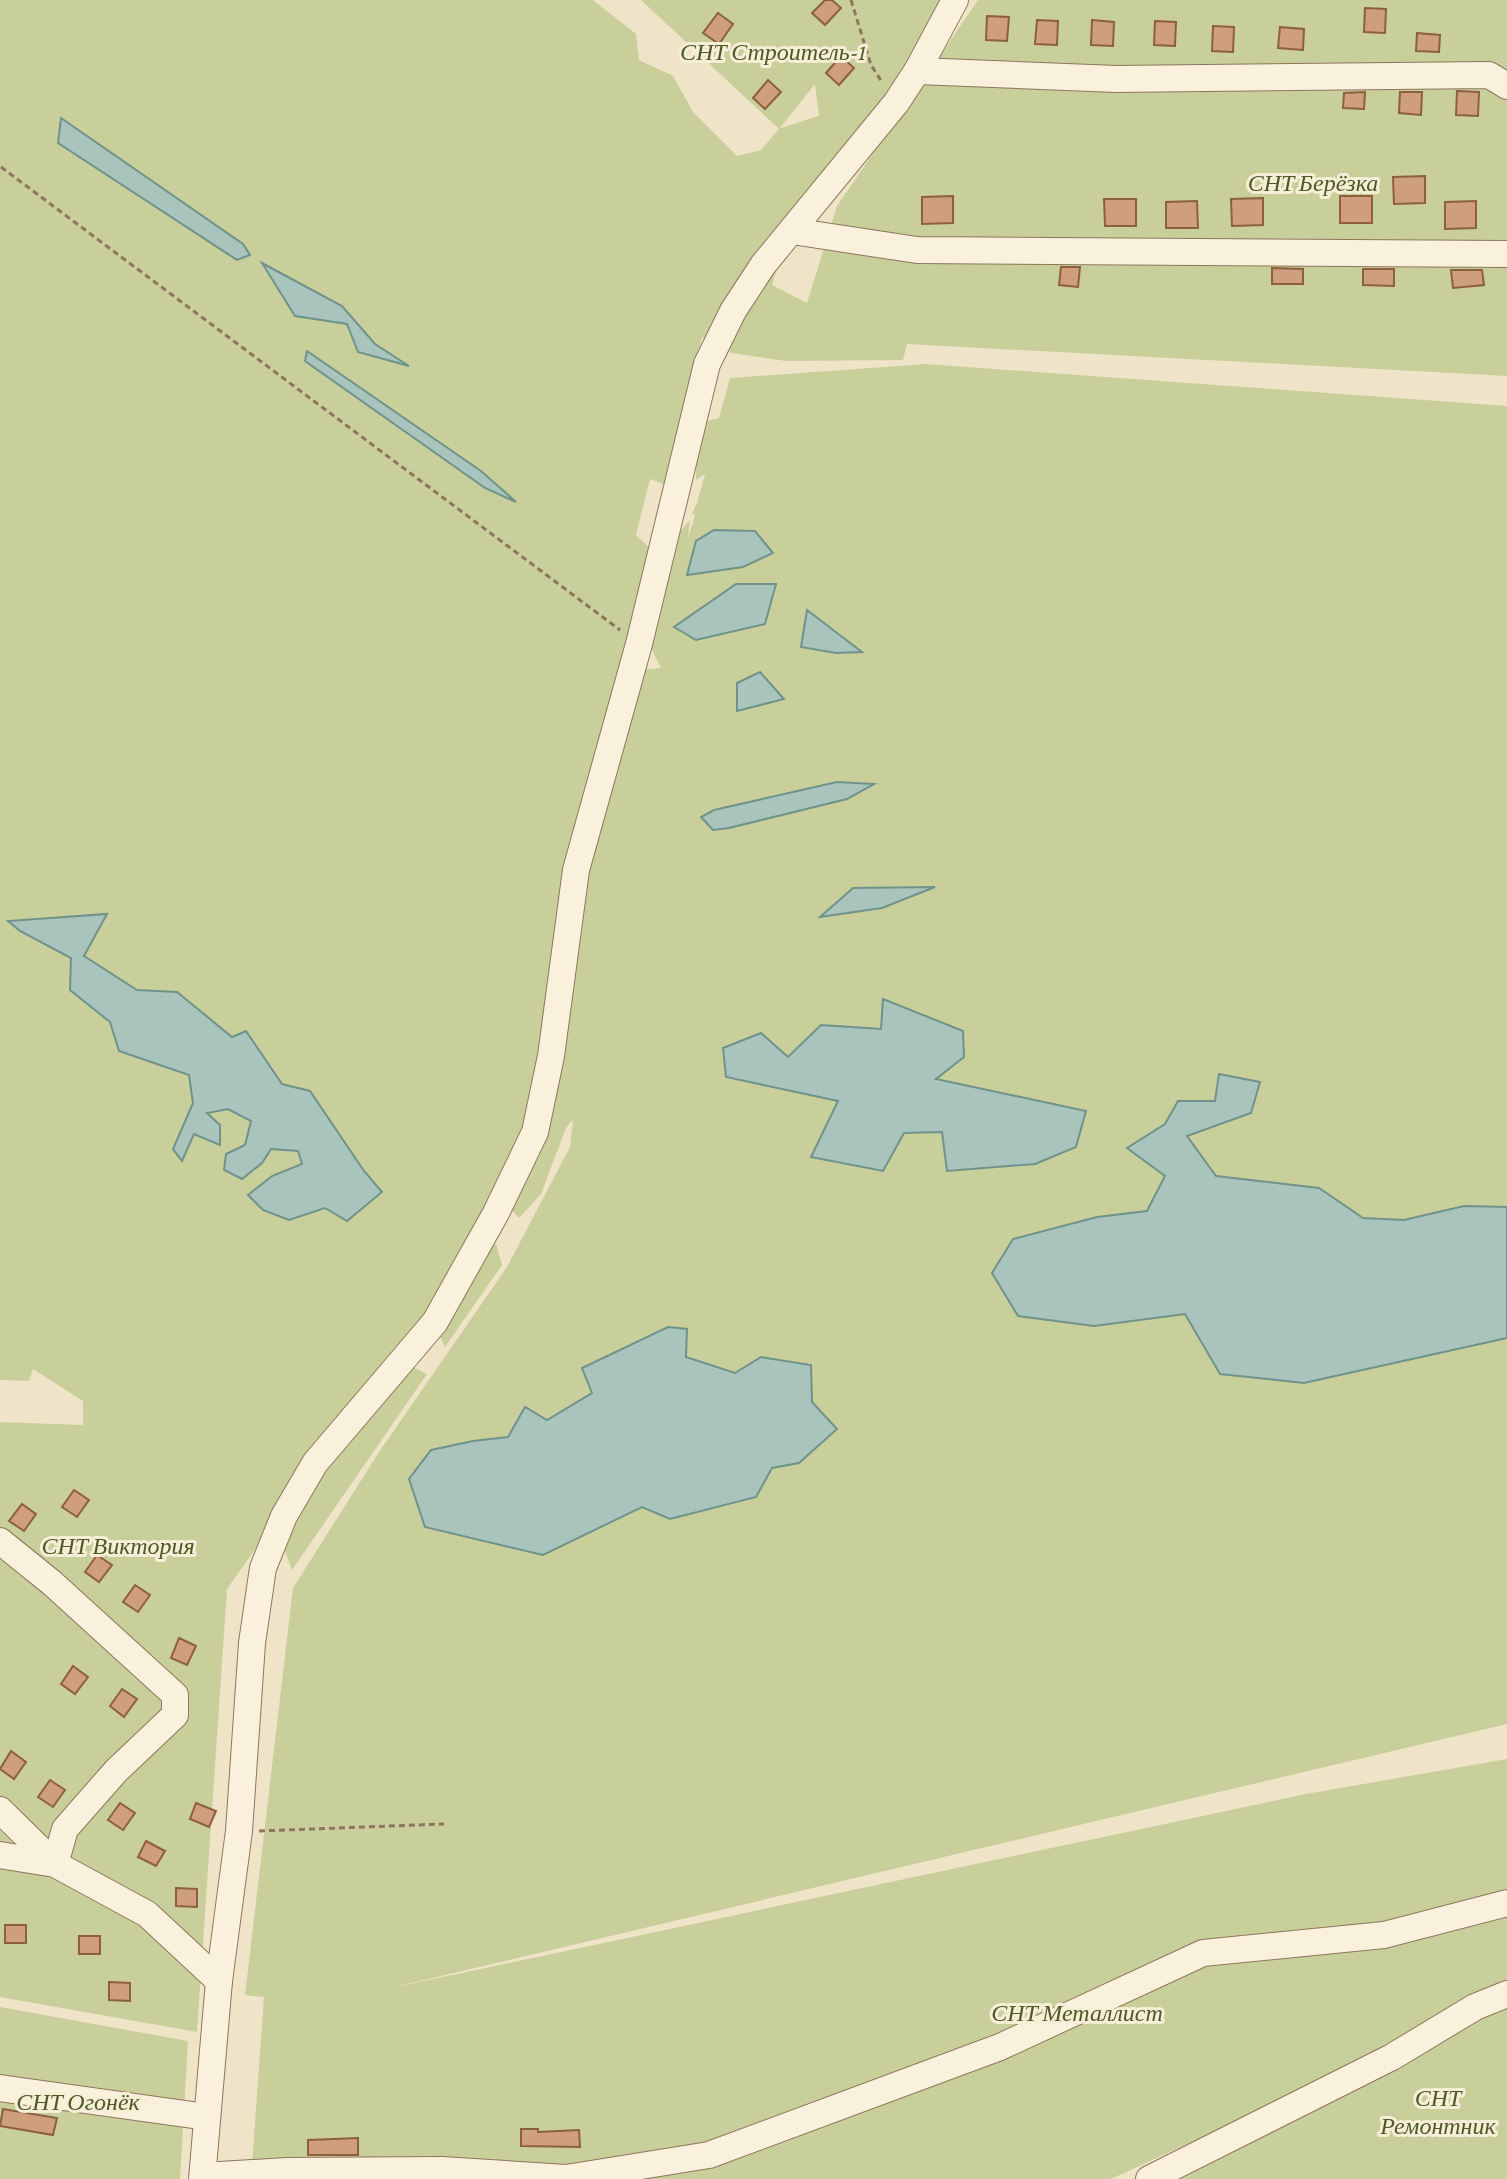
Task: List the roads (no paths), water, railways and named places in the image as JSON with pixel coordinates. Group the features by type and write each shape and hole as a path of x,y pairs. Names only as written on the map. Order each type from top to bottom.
{"street":[{"path":"955,0 896,103 763,265 733,311 707,364 639,644 576,870 551,1056 535,1132 496,1213 435,1322 315,1463 284,1516 263,1568 252,1643 239,1831 219,1981 203,2178 287,2171 442,2170 566,2178 709,2155 1000,2047 1203,1953 1384,1935 1507,1903"},
{"path":"917,71 1116,79 1489,75 1507,86"},
{"path":"792,231 917,250 1507,254"},
{"path":"0,1541 52,1583 175,1695 175,1715 116,1771 65,1829 55,1864"},
{"path":"0,1810 55,1864 147,1914 219,1981"},
{"path":"0,1855 55,1864"},
{"path":"1149,2179 1392,2057 1475,2007 1507,1994"},
{"path":"0,2088 207,2117"}],"water":[{"path":"61,118 243,244 250,255 237,260 58,143"},
{"path":"262,263 342,306 375,344 409,366 358,352 347,324 295,316"},
{"path":"307,351 481,471 516,502 485,488 305,361"},
{"path":"714,530 755,531 773,553 743,567 687,575 696,541"},
{"path":"736,584 776,584 765,624 696,640 674,627"},
{"path":"807,610 862,652 836,653 801,647"},
{"path":"760,672 784,699 737,711 737,683"},
{"path":"837,782 874,784 847,799 729,828 713,830 701,817 714,810"},
{"path":"935,887 882,908 820,917 853,888"},
{"path":"107,914 84,956 137,990 177,992 232,1037 246,1031 282,1084 310,1091 364,1171 382,1192 347,1221 325,1208 289,1220 263,1210 248,1195 272,1176 302,1164 298,1151 271,1149 262,1163 242,1179 224,1170 226,1154 245,1145 251,1121 228,1109 207,1113 220,1125 220,1145 194,1134 182,1161 173,1149 193,1103 189,1075 119,1051 110,1022 70,990 71,958 20,931 8,921"},
{"path":"883,999 963,1031 964,1057 936,1079 1086,1111 1076,1147 1035,1164 947,1171 942,1132 904,1133 883,1171 811,1157 838,1101 726,1077 723,1048 761,1033 788,1057 821,1025 881,1029"},
{"path":"1219,1074 1260,1082 1251,1113 1187,1136 1216,1176 1319,1188 1363,1218 1404,1220 1464,1206 1507,1207 1507,1338 1304,1383 1220,1374 1185,1314 1094,1326 1018,1316 992,1273 1013,1239 1097,1217 1147,1211 1165,1176 1127,1148 1165,1124 1178,1101 1215,1101"},
{"path":"668,1327 687,1329 686,1357 735,1373 761,1357 811,1365 812,1402 837,1429 799,1463 772,1468 756,1497 670,1519 642,1507 543,1555 425,1527 409,1479 431,1450 508,1437 525,1407 547,1420 592,1393 582,1368"}],"park label":[{"name":"СНТ Строитель-1","path":"773,51"},
{"name":"СНТ Берёзка","path":"1313,182"},
{"name":"СНТ Виктория","path":"118,1545"},
{"name":"СНТ Металлист","path":"1077,2012"},
{"name":"СНТ Огонёк","path":"78,2101"},
{"name":"СНТ Ремонтник","path":"1438,2111"}]}
